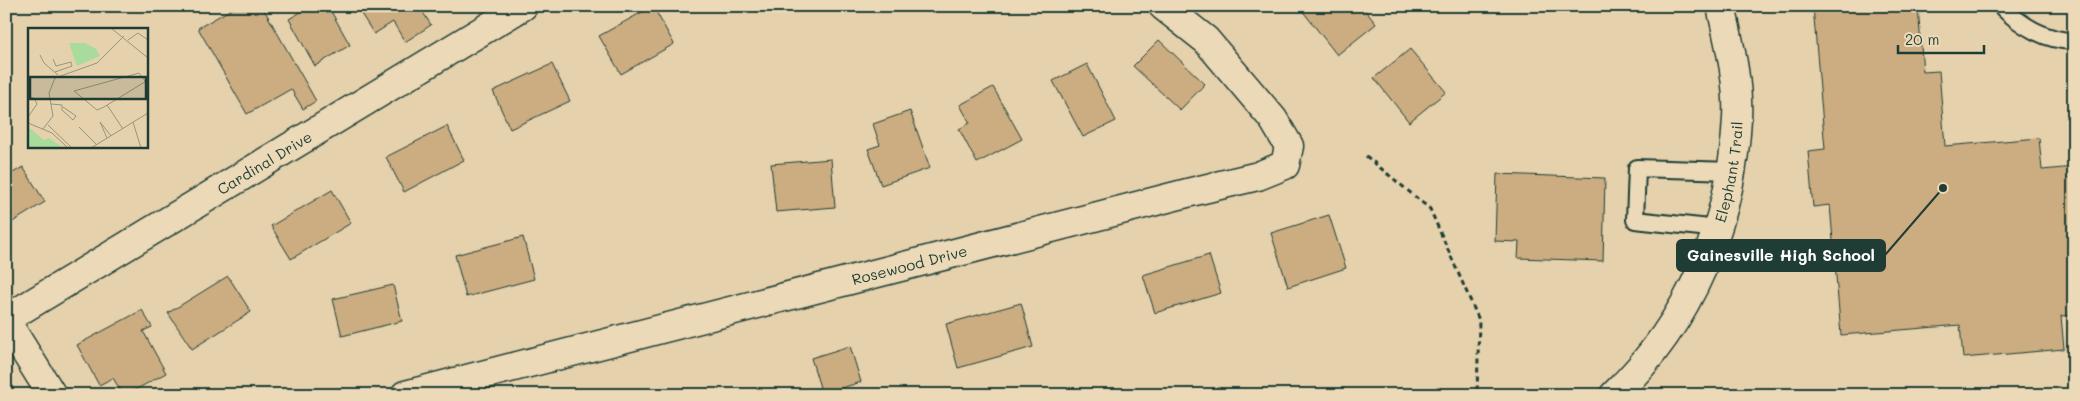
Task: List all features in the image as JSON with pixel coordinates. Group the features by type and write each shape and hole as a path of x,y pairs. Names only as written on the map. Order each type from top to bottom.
{"street":[{"name":"Cardinal Drive","path":"6,320 523,6"},
{"name":"Rosewood Drive","path":"405,395 1258,176 1285,165 1290,146 1273,119 1206,40 1163,6"},
{"name":"Elephant Trail","path":"1614,395 1658,346 1694,290 1719,229 1731,170 1737,117 1733,58 1721,6"},
{"path":"6,320 52,395"}],"lane":[{"path":"2001,6 2013,18 2038,33 2074,41"},
{"path":"1719,229 1634,220 1636,168 1731,170"}],"path":[{"path":"1366,156 1430,209 1479,320 1477,395"}],"building":[{"path":"237,6 262,6 316,101 303,109 291,89 247,114 198,28"},
{"path":"311,6 328,6 350,45 315,66 289,19"},
{"path":"356,6 419,6 431,25 405,42 393,22 374,34"},
{"path":"653,6 674,44 621,74 599,36"},
{"path":"1305,6 1362,6 1376,24 1337,55 1301,9"},
{"path":"1813,6 1918,6 1923,72 1939,71 1945,146 2039,138 2042,170 2074,167 2074,315 2061,316 2064,349 1963,358 1960,325 1841,335 1830,205 1813,207 1808,151 1825,149"},
{"path":"1159,40 1205,84 1180,110 1133,66"},
{"path":"1410,49 1446,92 1409,122 1374,78"},
{"path":"552,64 570,101 510,129 493,91"},
{"path":"1087,64 1116,121 1083,137 1053,81"},
{"path":"993,87 1022,139 977,163 959,129 970,123 960,105"},
{"path":"910,111 930,168 881,185 868,149 880,145 873,124"},
{"path":"447,126 464,160 404,192 386,157"},
{"path":"831,159 835,207 776,212 771,164"},
{"path":"23,167 45,202 6,226 6,177"},
{"path":"1497,174 1605,178 1603,261 1518,258 1519,242 1495,241"},
{"path":"332,190 351,223 291,259 271,226"},
{"path":"1329,215 1346,268 1288,287 1271,233"},
{"path":"523,237 534,279 466,297 455,255"},
{"path":"1209,255 1221,293 1155,313 1143,275"},
{"path":"228,276 251,312 192,349 168,313"},
{"path":"393,285 402,321 342,336 333,299"},
{"path":"1021,303 1033,347 958,368 946,324"},
{"path":"142,310 152,327 143,331 166,373 123,395 113,378 99,385 77,345"},
{"path":"850,346 861,382 822,394 811,358"},
{"path":"671,389 672,395 644,395"},
{"path":"2074,390 2074,395 2018,395"}],"place":[{"name":"Gainesville High School","path":"1943,188"}]}
